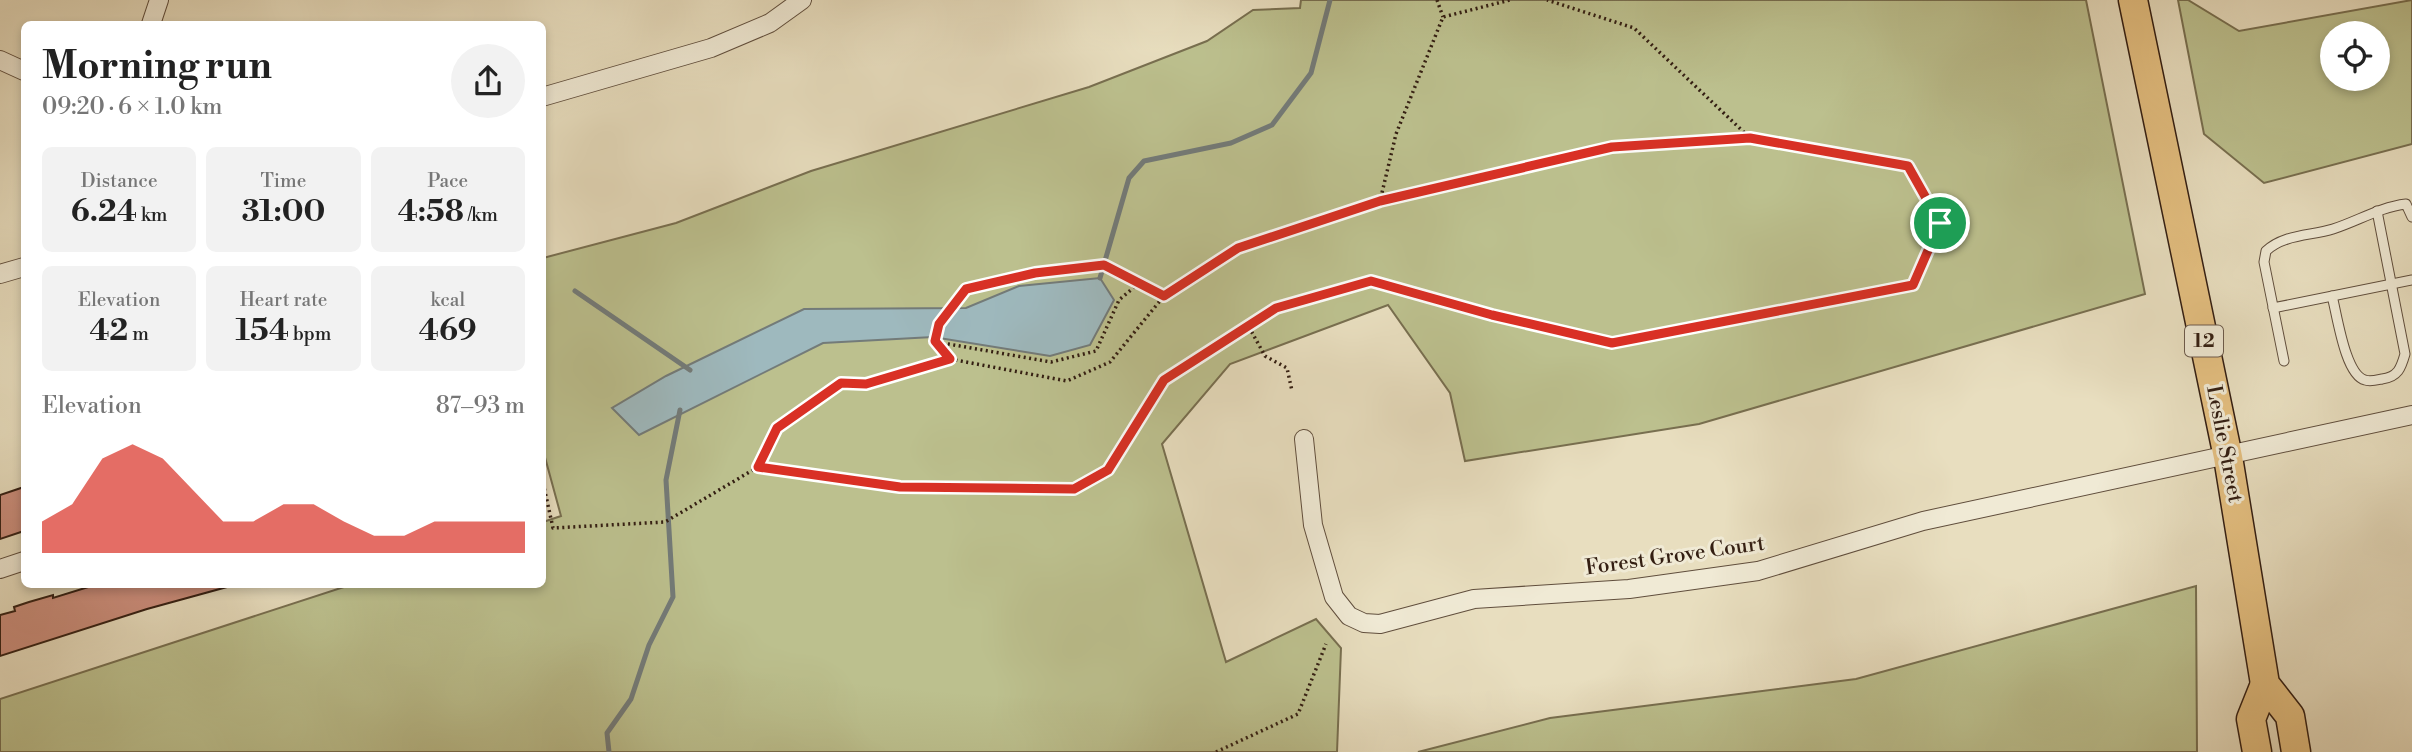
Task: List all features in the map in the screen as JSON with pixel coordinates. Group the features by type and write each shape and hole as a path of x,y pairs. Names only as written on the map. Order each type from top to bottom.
{"main road":[{"name":"Leslie Street","path":"2133,0 2228,457 2265,684 2290,716 2296,752"},
{"path":"2257,752 2251,719 2265,684"}],"street":[{"path":"152,21 159,0"},
{"path":"546,96 710,47 771,23 802,0"},
{"path":"0,60 21,70"},
{"path":"0,274 21,268"},
{"name":"Forest Grove Court","path":"1304,439 1313,525 1334,597 1348,615 1372,624 1474,599 1629,589 1758,571 1923,521 2412,415"},
{"path":"0,569 21,562"}],"lane":[{"path":"2284,361 2264,262 2266,251 2273,245 2332,230 2377,211 2406,204 2412,217"},
{"path":"2332,296 2348,361 2357,376 2366,381 2389,378 2401,370 2405,354 2377,211"},
{"path":"2273,308 2412,280"}],"path":[{"path":"1380,201 1396,134 1443,17 1437,0"},
{"path":"1443,17 1510,0"},
{"path":"1547,0 1634,28 1750,138"},
{"path":"546,496 553,528 665,522 758,467 777,428 841,383 866,384 950,359 1067,381 1110,362 1164,296 1238,248 1380,201 1612,147 1750,138 1908,166 1940,223 1913,285 1612,343 1492,315 1371,281 1276,308 1164,380 1108,470 1074,489 900,487 758,467"},
{"path":"935,341 939,324 966,289 1035,273 1104,265 1164,296"},
{"path":"935,341 1051,362 1096,351 1119,300 1140,283"},
{"path":"1248,326 1265,356 1287,368 1292,391"},
{"path":"935,341 950,359"},
{"path":"1216,752 1298,714 1326,644"}],"green space":[{"path":"1301,0 2086,0 2145,294 1699,424 1465,461 1450,393 1388,305 1230,364 1162,444 1226,662 1316,619 1341,648 1337,752 0,752 0,699 341,588 546,588 546,521 561,516 546,461 546,257 676,223 811,171 1089,87 1207,41 1253,10 1300,8"},
{"path":"2178,0 2188,0 2239,31 2412,0 2412,144 2264,183 2204,134"},
{"path":"2196,586 2197,752 1418,752 1550,718 1856,679"}],"water":[{"path":"1100,278 1114,300 1090,345 1050,356 933,337 823,343 639,435 612,408 666,376 804,309 966,308 1019,286"}],"building":[{"path":"21,488 21,532 0,539 0,495"},
{"path":"85,588 223,588 147,609 0,656 0,615 15,611 14,607 29,602 53,595 53,598"}],"waterway":[{"path":"1100,278 1129,178 1144,161 1231,143 1272,125 1311,73 1330,0"},
{"path":"575,291 690,370"},
{"path":"609,752 607,733 631,699 649,645 673,597 666,480 680,410"}],"route":[{"path":"1750,138 1908,166 1940,223 1913,285 1612,343 1492,315 1371,281 1276,308 1164,380 1108,470 1074,489 900,487 758,467 777,428 841,383 866,384 950,359 935,341 939,324 966,289 1035,273 1104,265 1164,296 1238,248 1380,201 1612,147 1750,138"}]}
